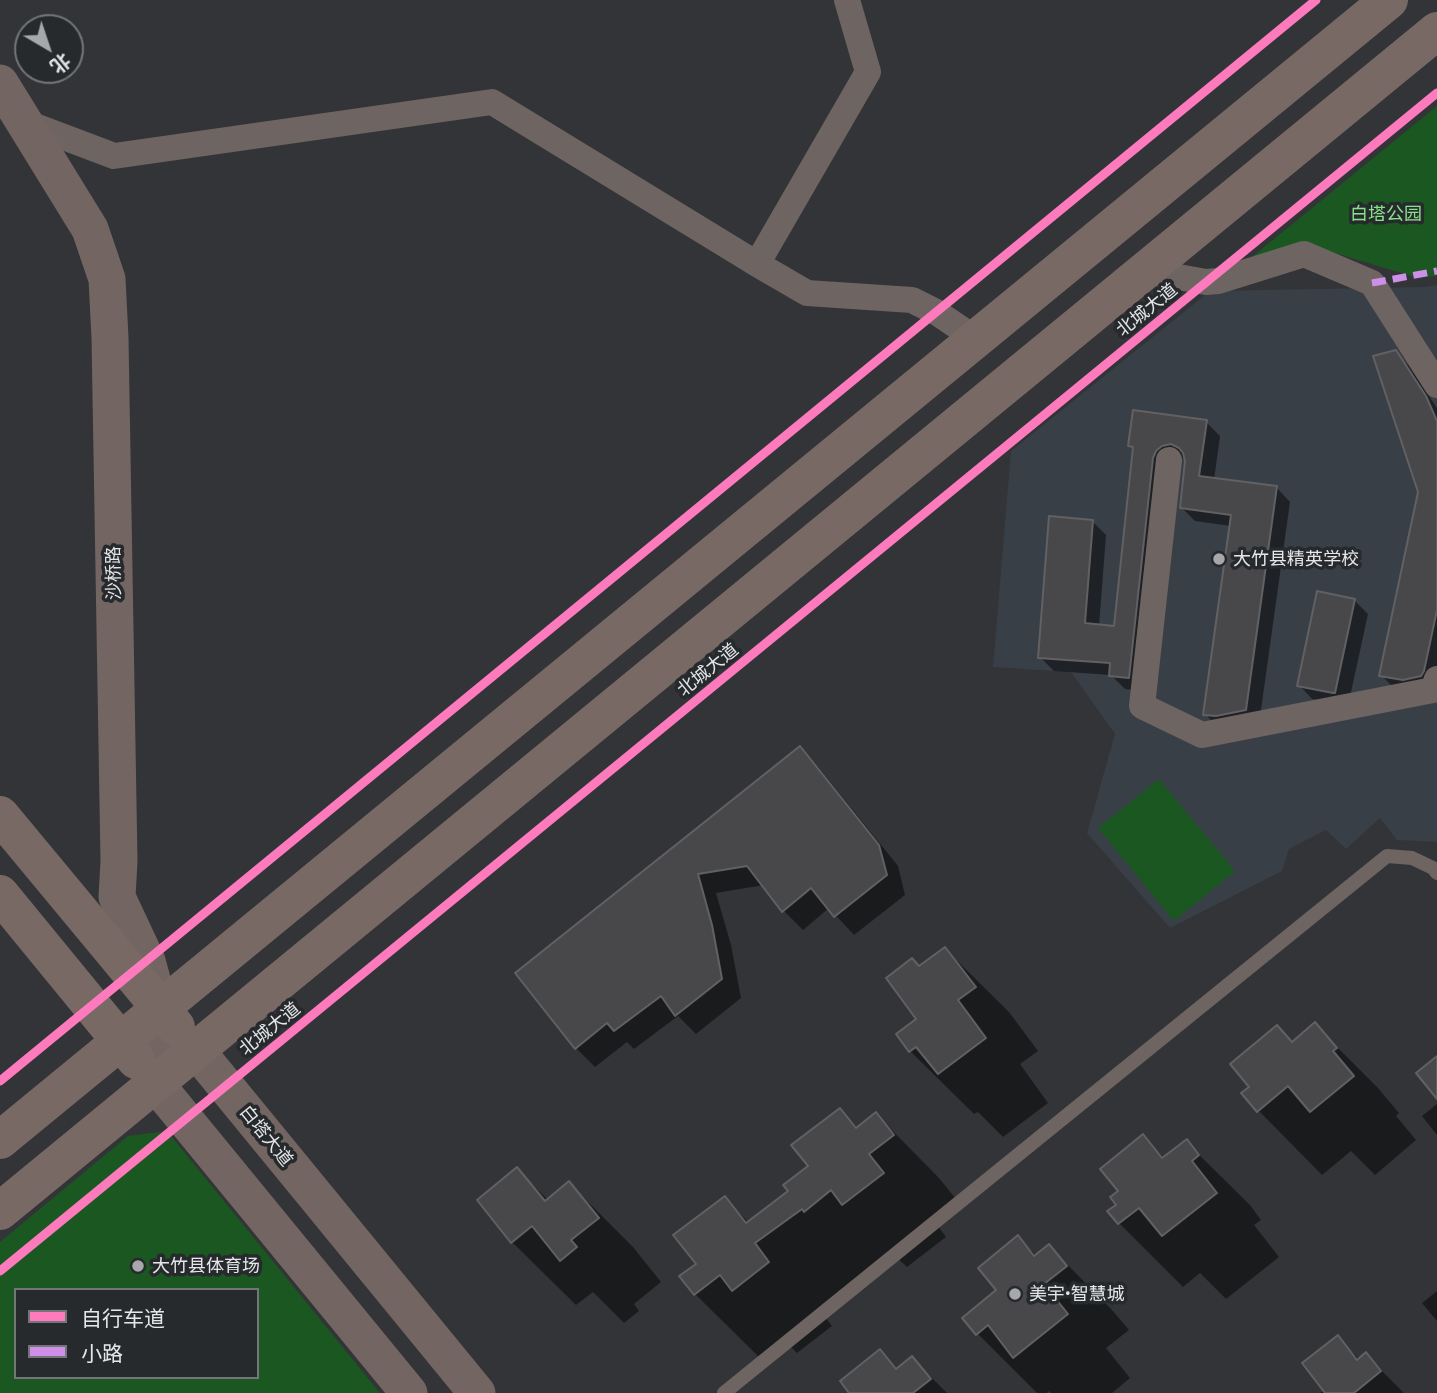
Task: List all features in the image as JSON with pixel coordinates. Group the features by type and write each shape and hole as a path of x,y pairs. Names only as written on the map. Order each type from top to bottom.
{"highway":[{"path":"0,1140 1389,0"},
{"name":"北城大道","path":"0,1211 1437,32"},
{"name":"白塔大道","path":"0,815 195,1050"},
{"path":"0,894 155,1083"}],"street":[{"path":"757,264 868,72 846,0"},
{"name":"沙桥路","path":"0,83 90,229 107,279 117,897 147,961 160,1009 155,1083"},
{"path":"24,122 114,156 492,102 807,293 912,300 936,312 976,339"},
{"path":"1145,271 1206,282 1218,281 1304,254 1372,283 1437,386"},
{"path":"1170,460 1142,706 1202,735 1433,690 1437,679"},
{"name":"白塔大道","path":"195,1050 477,1393"},
{"path":"155,1083 409,1393"}],"lane":[{"path":"724,1393 1387,856 1412,858 1433,868 1437,873"}],"shaded area":[{"name":"大竹县精英学校","path":"1437,285 1437,842 1397,840 1380,818 1346,849 1326,830 1289,849 1282,871 1170,928 1087,833 1115,734 1071,672 993,667 1011,451 1210,291"}],"green space":[{"name":"白塔公园","path":"1437,106 1437,276 1418,278 1315,247 1241,266"},
{"path":"1159,779 1235,871 1174,921 1098,828"},
{"name":"大竹县体育场","path":"167,1131 380,1393 0,1393 0,1242 128,1136"}],"building":[{"name":"大竹县精英学校","path":"1396,350 1426,396 1437,421 1437,610 1424,671 1421,676 1403,680 1379,676 1418,492 1373,356"},
{"path":"1133,410 1207,420 1199,476 1277,486 1246,710 1216,716 1203,715 1231,515 1180,508 1185,461 1179,448 1171,444 1162,446 1153,458 1129,678 1109,676 1110,663 1038,658 1049,516 1093,520 1085,623 1114,626 1133,447 1128,446"},
{"name":"大竹县精英学校","path":"1317,591 1355,599 1335,693 1297,686"},
{"path":"800,746 879,845 887,875 834,917 811,888 782,912 747,866 698,874 712,925 722,979 675,1016 661,996 614,1031 607,1023 575,1049 515,973"},
{"path":"945,947 976,987 958,1000 986,1038 938,1074 916,1047 909,1052 896,1034 916,1019 886,978 912,958 919,966"},
{"path":"1315,1022 1337,1048 1333,1051 1354,1076 1310,1112 1288,1086 1257,1112 1241,1093 1249,1087 1230,1064 1277,1025 1292,1042"},
{"path":"1437,1056 1437,1099 1416,1073"},
{"path":"840,1108 856,1128 876,1112 894,1135 869,1154 884,1173 842,1205 831,1190 804,1212 802,1209 755,1243 769,1262 732,1291 720,1275 694,1295 679,1276 696,1264 673,1235 725,1196 746,1223 788,1191 783,1185 808,1166 791,1145"},
{"path":"1143,1134 1162,1158 1187,1139 1199,1155 1192,1161 1217,1193 1162,1236 1139,1208 1118,1224 1107,1211 1116,1205 1110,1197 1118,1191 1100,1169"},
{"path":"517,1167 545,1201 569,1181 599,1218 571,1240 577,1247 560,1261 532,1226 511,1243 477,1200"},
{"name":"美宇•智慧城","path":"1018,1235 1034,1256 1049,1244 1067,1266 1044,1284 1068,1314 1013,1358 988,1325 976,1335 962,1318 996,1290 978,1268"},
{"path":"1338,1335 1357,1360 1366,1352 1381,1371 1354,1393 1325,1393 1302,1363"},
{"path":"880,1349 896,1369 912,1356 931,1379 913,1393 849,1393 840,1381"}],"marked path":[{"path":"1372,283 1437,271"}],"cycle path":[{"path":"0,1081 1316,0"},
{"path":"0,1271 1437,93"}],"place":[{"name":"大竹县精英学校","path":"1219,559"},
{"name":"大竹县体育场","path":"138,1266"},
{"name":"美宇•智慧城","path":"1015,1294"}]}
